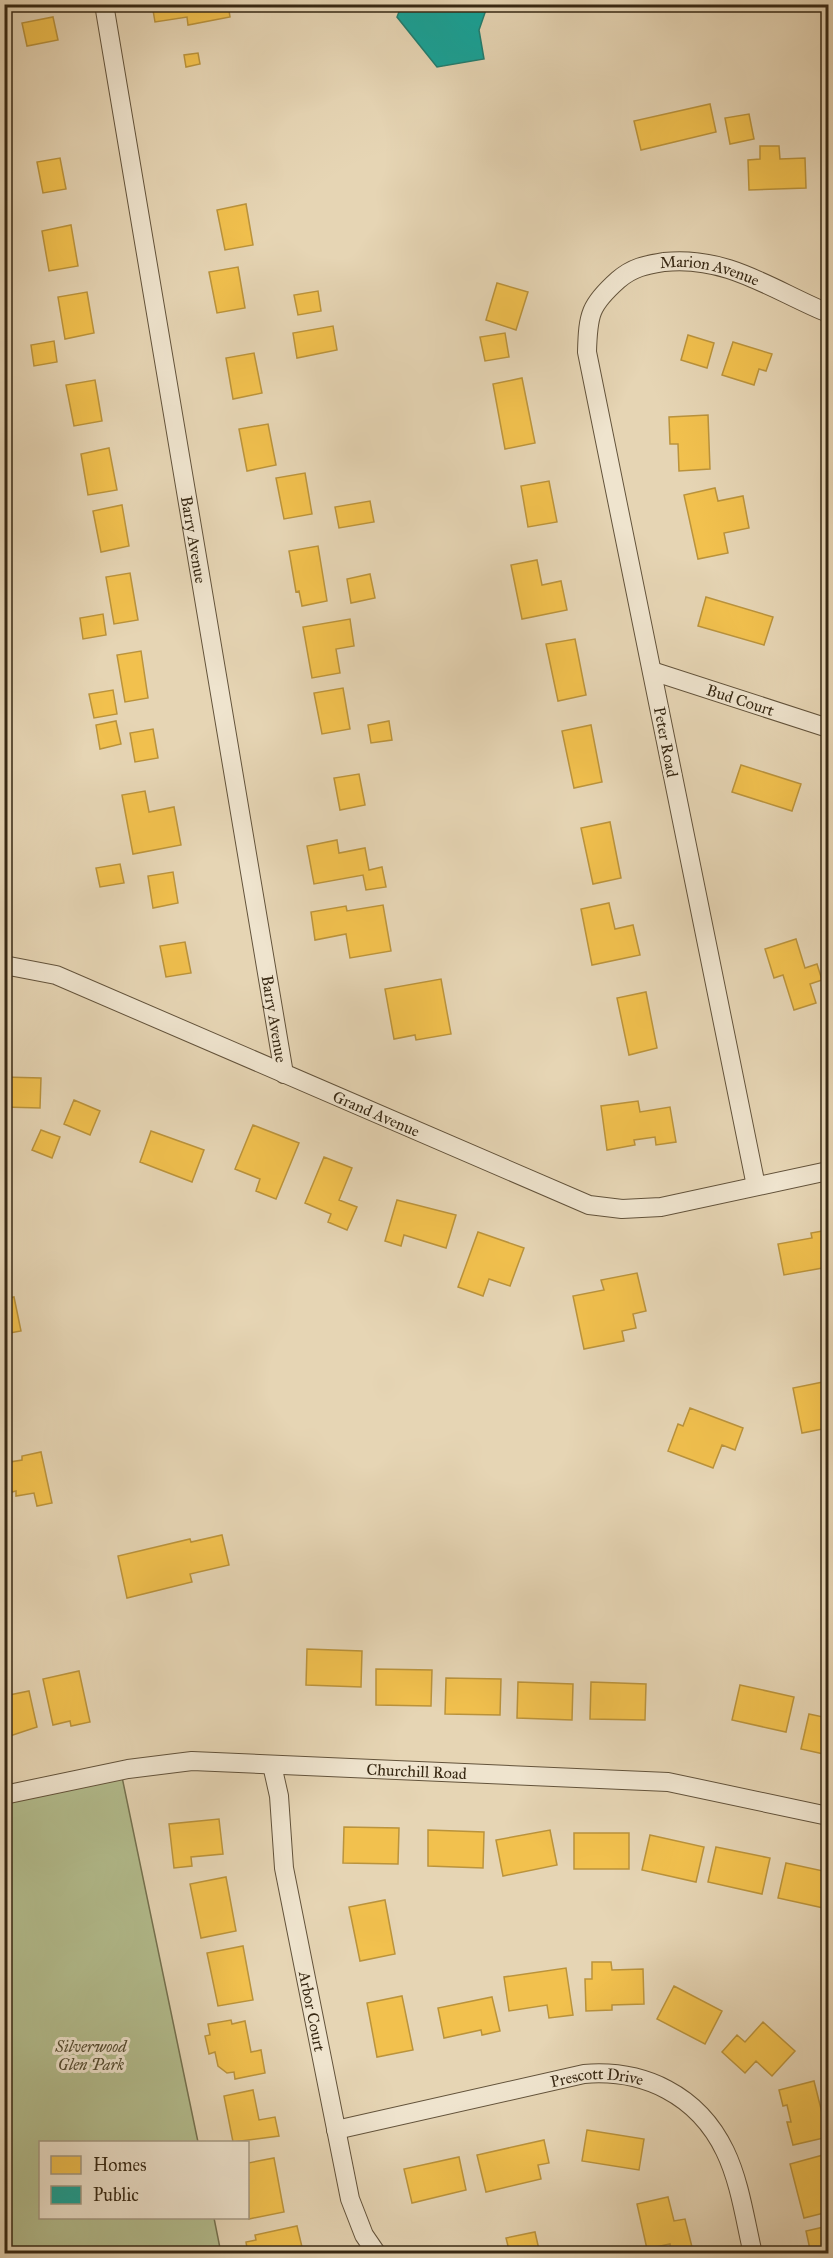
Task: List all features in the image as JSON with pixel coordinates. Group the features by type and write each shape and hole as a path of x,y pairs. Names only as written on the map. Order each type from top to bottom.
{"street":[{"name":"Barry Avenue","path":"104,4 284,1074"},
{"name":"Marion Avenue","path":"597,299 629,270 645,265 678,261 704,262 744,272 828,313"},
{"name":"Peter Road","path":"597,299 588,327 588,352 756,1186"},
{"name":"Bud Court","path":"652,671 828,728"},
{"name":"Grand Avenue","path":"4,965 56,975 589,1205 622,1209 661,1207 828,1171"},
{"name":"Churchill Road","path":"4,1795 128,1769 192,1761 668,1782 828,1816"},
{"name":"Arbor Court","path":"272,1765 279,1796 284,1868 354,2214 377,2253"},
{"name":"Prescott Drive","path":"336,2130 584,2074 600,2073 636,2078 679,2094 718,2138 731,2165 753,2253"}],"green space":[{"name":"Silverwood Glen Park","path":"122,1777 198,2141 39,2141 39,2219 214,2219 221,2253 5,2253 4,1802"}],"building: Homes":[{"path":"152,4 228,4 230,17 188,25 187,17 155,22"},
{"path":"53,17 58,40 27,46 22,23"},
{"path":"198,53 200,64 186,67 184,55"},
{"path":"710,104 716,132 641,150 634,121"},
{"path":"749,114 754,139 730,144 725,118"},
{"path":"760,146 779,146 780,159 805,158 806,188 749,190 748,160 760,159"},
{"path":"60,158 66,189 43,193 37,162"},
{"path":"246,204 253,245 225,250 217,210"},
{"path":"71,225 78,266 49,271 42,231"},
{"path":"238,267 245,308 217,313 209,272"},
{"path":"497,283 528,292 516,330 486,320"},
{"path":"318,291 321,311 298,315 294,295"},
{"path":"87,292 94,333 65,339 58,297"},
{"path":"333,326 337,350 297,358 293,333"},
{"path":"505,333 509,357 485,361 480,337"},
{"path":"688,335 714,343 707,368 681,360"},
{"path":"54,341 57,362 34,366 31,345"},
{"path":"733,342 772,354 766,371 759,369 754,385 722,375"},
{"path":"254,353 262,393 233,399 226,358"},
{"path":"522,378 535,443 505,449 493,384"},
{"path":"95,380 102,421 74,426 66,385"},
{"path":"708,415 710,469 679,471 678,444 670,444 669,417"},
{"path":"268,424 276,465 247,471 239,429"},
{"path":"109,448 117,490 88,495 81,454"},
{"path":"305,473 312,514 284,519 276,478"},
{"path":"549,481 557,522 528,527 521,486"},
{"path":"715,488 718,501 743,496 749,528 724,533 728,553 698,559 684,495"},
{"path":"370,501 374,522 339,528 335,507"},
{"path":"122,505 129,546 101,552 93,511"},
{"path":"318,546 327,601 302,606 299,591 296,592 289,551"},
{"path":"537,560 542,585 561,581 567,610 522,619 511,565"},
{"path":"130,573 138,620 114,624 106,577"},
{"path":"370,574 375,598 351,603 347,579"},
{"path":"706,597 773,617 764,645 698,626"},
{"path":"103,614 106,635 83,639 80,618"},
{"path":"350,619 354,646 336,649 340,673 312,678 303,627"},
{"path":"575,639 586,695 558,701 546,644"},
{"path":"141,651 148,698 125,702 117,655"},
{"path":"343,688 350,729 322,734 314,693"},
{"path":"113,690 117,714 94,718 89,694"},
{"path":"116,721 121,744 100,749 96,725"},
{"path":"389,721 392,740 371,743 368,725"},
{"path":"591,725 602,782 574,788 562,731"},
{"path":"153,729 158,758 135,762 130,733"},
{"path":"741,765 801,784 792,811 732,792"},
{"path":"359,774 365,805 340,810 334,778"},
{"path":"145,791 149,812 174,807 181,845 133,854 122,795"},
{"path":"610,822 621,878 593,884 581,828"},
{"path":"337,840 339,853 365,848 369,870 382,867 386,887 366,890 363,875 314,884 307,846"},
{"path":"120,864 124,883 100,887 96,868"},
{"path":"173,872 178,903 153,908 148,876"},
{"path":"609,903 615,929 633,925 640,955 592,965 581,909"},
{"path":"383,905 391,951 350,958 346,934 315,940 311,912 346,906 347,911"},
{"path":"796,939 805,968 817,964 822,980 810,984 816,1003 794,1010 783,975 774,978 765,949"},
{"path":"185,942 191,973 166,977 160,946"},
{"path":"441,979 451,1034 416,1040 415,1035 394,1039 385,989"},
{"path":"646,992 657,1048 629,1055 617,998"},
{"path":"4,1077 41,1078 40,1108 4,1107"},
{"path":"74,1100 100,1111 90,1135 64,1124"},
{"path":"638,1101 640,1112 670,1107 676,1142 656,1145 655,1137 634,1140 635,1145 607,1150 601,1106"},
{"path":"253,1125 299,1143 276,1199 256,1191 260,1179 235,1169"},
{"path":"41,1130 60,1137 52,1158 32,1150"},
{"path":"151,1131 204,1150 192,1182 140,1162"},
{"path":"324,1157 352,1168 339,1200 357,1207 347,1230 328,1222 331,1214 305,1203"},
{"path":"397,1200 456,1215 446,1248 404,1235 401,1246 385,1241"},
{"path":"828,1230 828,1267 784,1275 778,1244 812,1238 811,1233"},
{"path":"478,1232 524,1248 510,1286 489,1279 483,1296 458,1287"},
{"path":"637,1273 646,1311 633,1314 636,1328 622,1331 624,1341 584,1349 573,1296 604,1290 601,1280"},
{"path":"14,1297 21,1331 4,1334 4,1299"},
{"path":"828,1381 828,1428 802,1433 793,1388"},
{"path":"690,1408 743,1428 735,1450 722,1445 713,1468 668,1451 678,1424 683,1426"},
{"path":"41,1452 52,1503 37,1506 34,1493 16,1496 16,1491 4,1494 4,1463 22,1460 22,1456"},
{"path":"222,1535 229,1565 190,1574 192,1582 127,1598 118,1556 190,1539 191,1542"},
{"path":"307,1649 362,1651 361,1687 306,1685"},
{"path":"376,1669 432,1670 431,1706 376,1705"},
{"path":"79,1671 90,1722 71,1726 70,1721 53,1725 43,1679"},
{"path":"446,1678 501,1679 500,1715 445,1714"},
{"path":"518,1682 573,1684 572,1720 517,1718"},
{"path":"591,1682 646,1684 645,1720 590,1719"},
{"path":"740,1685 794,1697 786,1732 732,1720"},
{"path":"29,1691 37,1727 4,1738 4,1696"},
{"path":"809,1714 828,1718 828,1755 801,1749"},
{"path":"219,1819 223,1854 191,1857 192,1866 174,1868 169,1824"},
{"path":"344,1827 399,1828 398,1864 343,1863"},
{"path":"428,1830 484,1832 483,1868 428,1866"},
{"path":"550,1830 557,1865 503,1876 496,1840"},
{"path":"574,1833 629,1833 629,1869 574,1869"},
{"path":"650,1835 704,1847 696,1882 642,1870"},
{"path":"716,1847 770,1858 762,1894 708,1882"},
{"path":"786,1863 828,1872 828,1909 778,1898"},
{"path":"226,1877 236,1931 201,1938 190,1884"},
{"path":"385,1900 395,1954 360,1961 349,1907"},
{"path":"243,1946 253,2000 218,2006 207,1953"},
{"path":"592,1962 611,1962 612,1970 643,1969 644,2004 612,2005 612,2010 586,2011 585,1979 592,1979"},
{"path":"566,1968 573,2015 549,2018 547,2005 509,2011 504,1977"},
{"path":"674,1986 722,2011 705,2044 657,2019"},
{"path":"402,1996 413,2050 377,2057 367,2003"},
{"path":"492,1997 500,2031 482,2035 481,2030 444,2038 438,2008"},
{"path":"231,2020 232,2024 245,2021 251,2052 261,2050 265,2073 235,2079 234,2072 227,2073 218,2066 215,2052 209,2054 205,2036 210,2035 208,2024"},
{"path":"763,2022 795,2051 772,2076 756,2061 745,2073 722,2052 737,2035 745,2042"},
{"path":"814,2081 828,2137 793,2145 787,2122 791,2122 787,2105 783,2106 779,2090"},
{"path":"253,2090 259,2120 275,2117 279,2136 233,2141 224,2096"},
{"path":"587,2130 644,2139 639,2170 582,2161"},
{"path":"544,2140 549,2163 538,2165 541,2179 486,2192 477,2155"},
{"path":"823,2155 828,2179 828,2212 804,2218 790,2164"},
{"path":"459,2157 466,2190 412,2203 404,2169"},
{"path":"274,2158 284,2212 249,2219 249,2163"},
{"path":"668,2197 674,2221 685,2219 693,2251 672,2254 670,2244 647,2249 637,2204"},
{"path":"297,2226 302,2247 292,2249 293,2254 248,2254 246,2242 256,2240 255,2235"},
{"path":"828,2226 828,2254 811,2254 806,2231"},
{"path":"535,2232 540,2254 510,2254 506,2238"}],"building: Public":[{"path":"402,4 488,4 479,30 484,59 437,67 397,17"}]}
